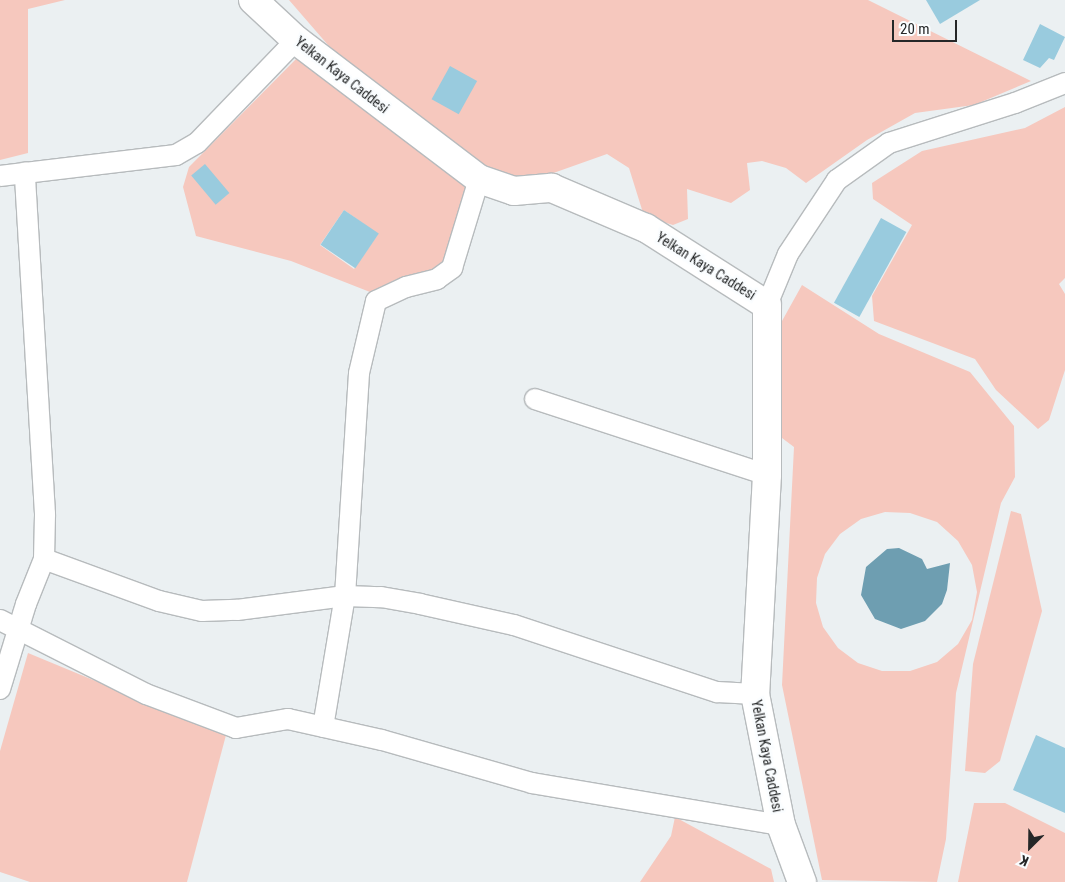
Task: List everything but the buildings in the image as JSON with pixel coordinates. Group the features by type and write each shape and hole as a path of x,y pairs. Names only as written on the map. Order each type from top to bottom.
{"street":[{"name":"Yelkan Kaya Caddesi","path":"253,0 296,40 479,180 514,191 552,188 646,228 766,305 767,475 755,694 781,824 802,882"},
{"path":"0,176 176,155 197,142 296,40"},
{"path":"766,305 788,254 837,180 889,143 1015,103 1065,83"},
{"path":"0,689 18,630 44,559 45,514 25,173"},
{"path":"324,727 345,596 360,373 376,301 406,287 437,279 452,268 479,180"},
{"path":"535,399 767,475"},
{"path":"44,559 159,601 202,611 265,607 345,596 381,597 514,624 717,692 755,694"},
{"path":"0,620 146,694 236,728 288,719 382,740 532,783 781,824"}],"shaded area":[{"path":"0,0 65,0 28,9 28,153 0,160"},
{"path":"289,0 868,0 1031,81 974,105 915,113 867,140 806,183 786,168 762,161 747,163 750,190 731,203 687,189 688,219 673,225 644,216 629,168 607,154 545,176 502,177 477,168 341,60"},
{"path":"300,55 470,182 444,260 432,270 395,280 370,292 291,261 196,236 183,187 189,167","holes":["344,210 378,234 354,269 320,245"]},
{"path":"1065,107 1065,278 1059,284 1065,294 1065,370 1049,420 1038,429 996,390 975,359 874,321 872,296 912,225 873,199 872,183 922,151 1025,128"},
{"path":"802,285 879,334 970,372 1014,426 1015,477 1001,503 956,693 946,839 937,882 822,880 782,685 794,447 782,438 782,321","holes":["885,512 910,513 937,522 958,541 972,565 977,592 972,620 958,644 937,662 910,671 882,671 858,663 838,648 823,627 816,603 817,578 825,554 840,534 861,519"]},
{"path":"1011,511 1021,514 1042,611 1000,761 985,773 965,771 973,664"},
{"path":"28,653 226,735 187,882 30,882 0,872 0,751"},
{"path":"974,803 1005,803 1065,833 1065,882 958,882"},
{"path":"675,817 771,869 774,882 640,882 671,836"}],"water":[{"path":"899,548 922,559 927,569 950,563 947,590 942,604 925,621 901,629 875,619 861,595 866,567 887,549"}]}
